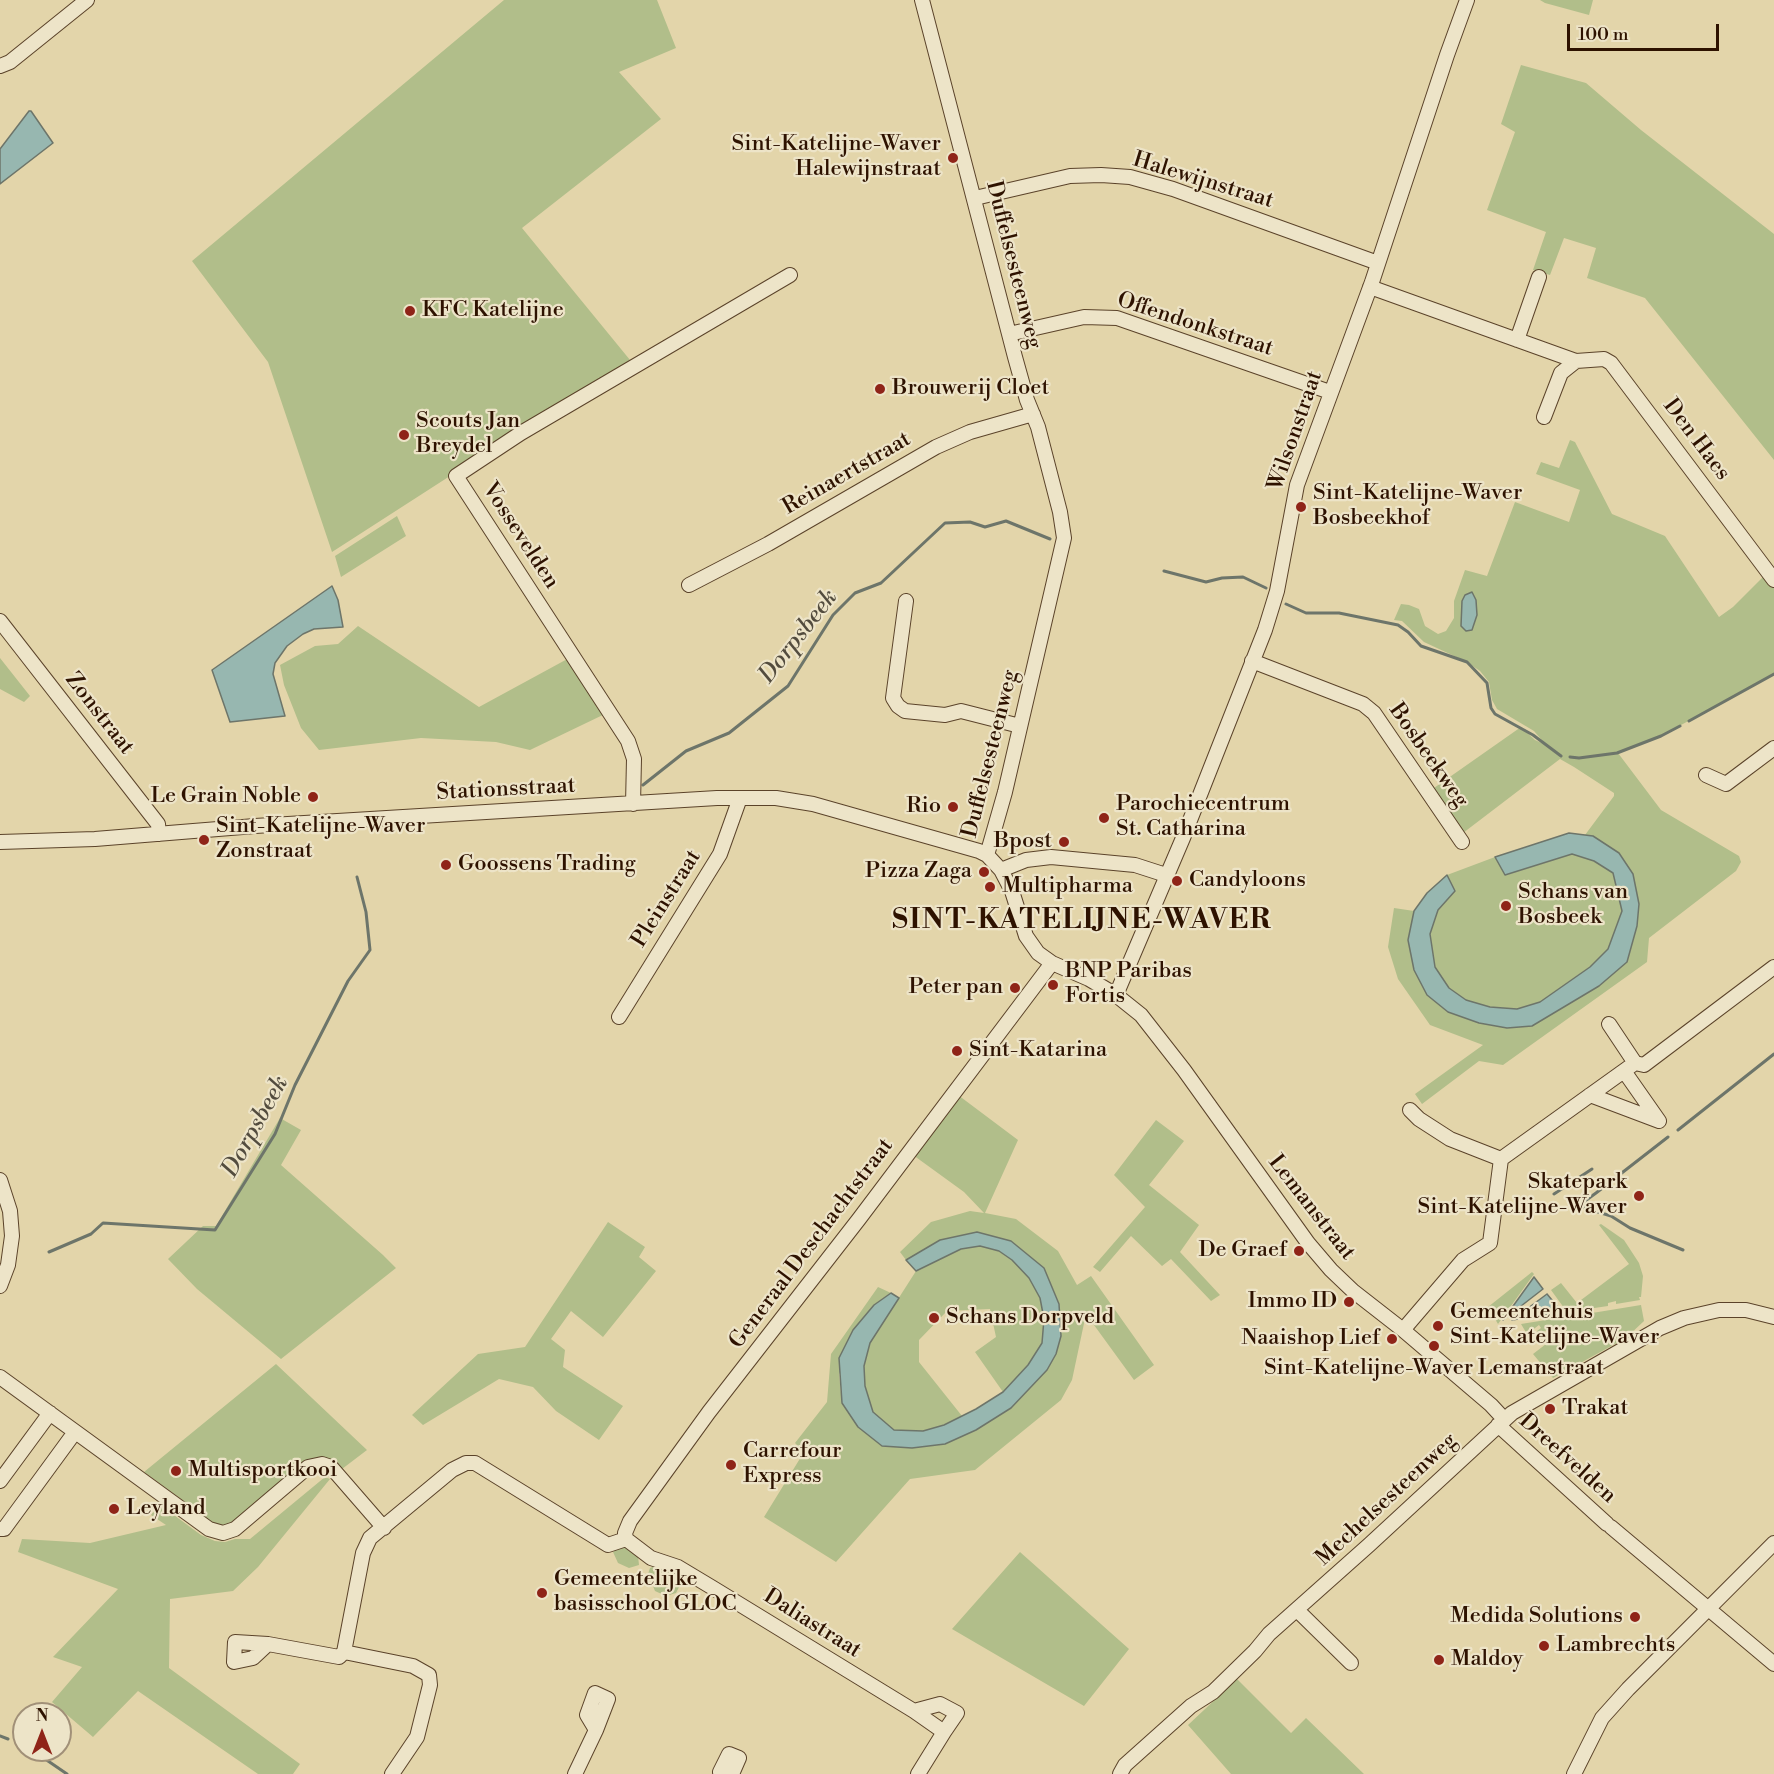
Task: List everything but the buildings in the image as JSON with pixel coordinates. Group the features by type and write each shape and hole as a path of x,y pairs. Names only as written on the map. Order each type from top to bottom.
{"street":[{"path":"0,66 10,62 87,0"},
{"name":"Duffelsesteenweg","path":"922,0 1009,334 1060,512 1064,538 994,834 987,855"},
{"name":"Wilsonstraat","path":"1116,994 1183,838 1265,630 1277,591 1297,485 1370,287 1467,0"},
{"name":"Halewijnstraat","path":"975,198 1070,176 1130,177 1173,189 1378,262"},
{"name":"Vossevelden","path":"633,804 634,759 628,741 456,476 521,433 790,275"},
{"path":"1517,340 1539,277"},
{"name":"Den Haes","path":"1370,287 1576,361 1604,359 1611,363 1771,576"},
{"name":"Offendonkstraat","path":"1009,334 1084,316 1117,318 1330,392"},
{"path":"1544,417 1561,374 1576,361"},
{"name":"Reinaertstraat","path":"689,585 768,544 936,447 970,432 1033,414"},
{"path":"906,601 893,698 898,706 905,711 945,715 961,711 1020,726"},
{"name":"Zonstraat","path":"0,621 158,824 159,834"},
{"name":"Bosbeekweg","path":"1252,661 1364,704 1374,713 1462,842"},
{"path":"1706,775 1726,784 1774,748"},
{"name":"Stationsstraat","path":"0,842 73,840 266,825 740,798 776,798 813,804 987,855 1001,870 1012,891 1026,936 1038,953 1052,963"},
{"name":"Pleinstraat","path":"620,1017 720,854 740,798"},
{"path":"1001,870 1026,861 1051,857 1135,865 1166,875"},
{"name":"Lemanstraat","path":"1052,963 1116,994 1141,1015 1308,1243 1353,1291 1491,1405 1501,1422"},
{"name":"Generaal Deschachtstraat","path":"626,1539 630,1521 709,1412 852,1228 1052,963"},
{"path":"1403,1330 1463,1260 1490,1243 1501,1159 1630,1067 1644,1065 1774,967"},
{"path":"1590,1095 1659,1121 1609,1024"},
{"path":"1410,1110 1419,1119 1450,1139 1501,1159"},
{"path":"0,1180 10,1211 12,1236 8,1265 0,1286"},
{"name":"Mechelsesteenweg","path":"1120,1774 1125,1765 1191,1706 1213,1692 1269,1634 1501,1422 1642,1338 1684,1318 1719,1310 1746,1310 1774,1317"},
{"path":"0,1377 209,1529 223,1533 235,1529 308,1467 322,1464 331,1467 384,1528"},
{"path":"0,1481 50,1413"},
{"name":"Dreefvelden","path":"1501,1422 1609,1525 1774,1664"},
{"path":"0,1529 3,1529 75,1432"},
{"path":"268,1644 339,1657 344,1652 363,1553 370,1538 452,1470 466,1463 475,1463 608,1545 626,1539"},
{"name":"Daliastraat","path":"626,1539 651,1558 678,1567 914,1711 944,1732"},
{"path":"1574,1774 1602,1719 1774,1543"},
{"path":"1297,1610 1351,1663"},
{"path":"344,1652 413,1666 429,1675 430,1685 417,1737 397,1772"},
{"path":"914,1711 940,1704 957,1713 918,1774"},
{"path":"575,1774 596,1730"},
{"path":"721,1774 729,1754 739,1758 732,1774"}],"green space":[{"name":"KFC Katelijne","path":"504,0 657,0 676,48 619,72 661,119 522,228 630,360 332,552 268,362 192,261"},
{"path":"1540,0 1593,0 1589,15"},
{"path":"1521,65 1586,83 1641,130 1774,234 1774,460 1645,298 1587,278 1596,248 1564,238 1550,275 1533,270 1546,232 1487,210 1515,132 1501,124"},
{"path":"1570,440 1575,442 1612,514 1665,536 1719,617 1733,607 1765,575 1774,588 1774,674 1661,736 1618,753 1661,810 1739,856 1741,862 1736,871 1649,938 1647,962 1503,1065 1479,1061 1422,1104 1415,1094 1483,1045 1430,1025 1398,979 1388,947 1394,908 1414,911 1408,940 1414,970 1507,1028 1532,1026 1599,986 1627,962 1637,926 1639,904 1593,836 1585,835 1614,793 1560,759 1463,833 1434,788 1521,727 1535,740 1546,745 1534,731 1497,709 1492,700 1489,682 1480,671 1467,662 1424,642 1402,621 1394,620 1401,604 1409,605 1419,609 1425,626 1438,634 1446,631 1454,618 1454,601 1465,570 1487,576 1515,502 1569,522 1580,490 1536,474 1541,462 1559,468"},
{"path":"397,516 406,536 341,577 335,556"},
{"path":"358,626 479,707 571,657 607,713 530,750 496,742 421,738 319,750 301,728 284,685 280,665 315,646 338,644"},
{"path":"0,658 30,696 24,702 0,689"},
{"path":"1572,854 1594,861 1613,873 1622,911 1608,949 1590,967 1540,1002 1517,1009 1490,1007 1466,1000 1449,988 1435,967 1430,934 1438,910 1455,891 1447,875 1495,857 1506,875"},
{"path":"958,1095 1018,1140 985,1213 1016,1219 1058,1251 1077,1285 1091,1276 1154,1365 1134,1380 1086,1314 1072,1380 1061,1400 975,1470 910,1479 836,1562 764,1517 804,1452 795,1443 827,1402 831,1354 878,1287 891,1293 874,1305 839,1374 842,1403 858,1427 882,1446 976,1430 1011,1408 1047,1370 1061,1336 1059,1303 1044,1268 1011,1241 940,1240 906,1260 900,1252 931,1222 970,1211 984,1213 964,1192 913,1155"},
{"path":"280,1118 301,1130 281,1165 396,1268 281,1359 197,1289 168,1259 203,1226 216,1226"},
{"path":"1156,1120 1184,1141 1149,1185 1199,1225 1180,1252 1220,1295 1211,1301 1171,1259 1162,1266 1131,1236 1100,1272 1093,1267 1145,1207 1114,1175"},
{"path":"608,1222 645,1247 639,1257 656,1271 603,1337 571,1311 551,1339 565,1350 563,1367 623,1406 599,1440 556,1411 533,1387 499,1379 423,1425 412,1415 478,1354 525,1347"},
{"path":"1601,1224 1624,1240 1639,1263 1643,1276 1640,1300 1616,1304 1616,1301 1608,1303 1608,1306 1567,1312 1551,1290 1561,1283 1577,1303 1629,1264 1599,1225"},
{"path":"980,1246 999,1251 1012,1260 1029,1278 1040,1298 1044,1319 1042,1343 1028,1365 1003,1392 975,1352 996,1337 990,1309 947,1311 919,1340 919,1362 962,1416 944,1425 923,1431 894,1430 873,1412 865,1386 864,1366 870,1343 916,1271 960,1249"},
{"path":"1532,1272 1534,1274 1498,1324 1488,1307"},
{"path":"1641,1305 1644,1321 1626,1338 1553,1378 1533,1354 1546,1344 1542,1338 1550,1331 1548,1329 1539,1335 1537,1331 1541,1328 1539,1325 1527,1334 1521,1324 1577,1315 1578,1319 1587,1317 1586,1314"},
{"path":"276,1364 367,1450 342,1469 330,1459 314,1459 235,1523 224,1526 214,1523 144,1472"},
{"path":"325,1477 330,1479 258,1567 233,1591 170,1599 169,1668 300,1764 293,1774 258,1774 138,1691 93,1737 72,1719 72,1702 52,1702 82,1667 53,1657 118,1589 18,1552 22,1539 90,1543 166,1525 151,1515 159,1504 201,1535 215,1541 250,1539"},
{"path":"620,1546 627,1547 638,1556 639,1565 629,1568 618,1563 613,1552"},
{"path":"1020,1552 1129,1649 1084,1706 952,1629"},
{"path":"655,1566 679,1574 681,1583 676,1593 666,1596 655,1591 648,1574 650,1568"},
{"path":"1237,1679 1291,1733 1306,1718 1364,1774 1231,1774 1188,1725"}],"water":[{"path":"29,111 53,143 0,184 0,149"},
{"path":"332,586 338,600 343,627 314,629 303,634 287,646 275,663 273,674 285,716 230,722 212,670"},
{"path":"1472,592 1476,600 1477,615 1472,630 1466,631 1461,626 1462,601 1465,595"},
{"path":"1569,833 1593,836 1619,853 1633,874 1639,904 1637,926 1627,962 1599,986 1532,1026 1507,1028 1479,1023 1448,1012 1427,995 1414,970 1408,940 1414,911 1427,893 1447,875 1455,891 1438,910 1430,934 1435,967 1449,988 1466,1000 1490,1007 1517,1009 1540,1002 1590,967 1608,949 1622,911 1613,873 1594,861 1572,854 1505,875 1495,857"},
{"path":"977,1232 1011,1241 1044,1268 1059,1304 1061,1336 1056,1354 1047,1370 1011,1408 976,1430 945,1444 912,1448 882,1446 858,1427 842,1403 839,1358 853,1330 874,1305 891,1293 899,1298 870,1343 864,1366 865,1386 873,1412 894,1430 923,1431 944,1425 976,1409 1003,1392 1028,1365 1042,1343 1044,1319 1040,1298 1029,1278 1012,1260 999,1251 980,1246 961,1249 916,1271 906,1260 940,1240"},
{"path":"1534,1277 1543,1289 1503,1320"},
{"path":"1547,1294 1562,1312 1512,1320"}],"waterway":[{"name":"Dorpsbeek","path":"643,785 686,751 729,733 788,686 833,615 855,593 881,583 945,523 970,522 985,527 1006,521 1050,539"},
{"name":"Dorpsbeek","path":"1164,571 1206,582 1222,578 1243,577 1266,588"},
{"name":"Dorpsbeek","path":"1286,604 1306,613 1339,613 1398,625 1421,646 1467,662 1487,683 1491,708 1495,714 1533,735 1561,756"},
{"name":"Dorpsbeek","path":"1689,721 1774,674"},
{"name":"Dorpsbeek","path":"1570,757 1617,753 1680,726"},
{"name":"Dorpsbeek","path":"49,1252 91,1234 103,1223 215,1230 275,1134 295,1085 348,981 370,950 366,912 357,877"},
{"path":"1678,1130 1774,1054"},
{"path":"1668,1137 1585,1201 1584,1206 1611,1216 1630,1228 1683,1250"},
{"path":"1554,1194 1592,1169"},
{"path":"0,1736 8,1739"},
{"path":"50,1762 67,1774"}],"place":[{"name":"Sint-Katelijne-Waver Halewijnstraat","path":"953,158"},
{"name":"KFC Katelijne","path":"410,311"},
{"name":"Brouwerij Cloet","path":"880,389"},
{"name":"Scouts Jan Breydel","path":"404,435"},
{"name":"Sint-Katelijne-Waver Bosbeekhof","path":"1301,507"},
{"name":"Le Grain Noble","path":"313,797"},
{"name":"Rio","path":"953,807"},
{"name":"Parochiecentrum St. Catharina","path":"1104,818"},
{"name":"Sint-Katelijne-Waver Zonstraat","path":"204,840"},
{"name":"Bpost","path":"1064,842"},
{"name":"Goossens Trading","path":"446,865"},
{"name":"Pizza Zaga","path":"984,872"},
{"name":"Candyloons","path":"1177,881"},
{"name":"Multipharma","path":"990,887"},
{"name":"Schans van Bosbeek","path":"1506,906"},
{"name":"BNP Paribas Fortis","path":"1053,985"},
{"name":"Peter pan","path":"1015,988"},
{"name":"Sint-Katarina","path":"957,1051"},
{"name":"Skatepark Sint-Katelijne-Waver","path":"1639,1196"},
{"name":"De Graef","path":"1299,1251"},
{"name":"Immo ID","path":"1349,1302"},
{"name":"Schans Dorpveld","path":"934,1318"},
{"name":"Gemeentehuis Sint-Katelijne-Waver","path":"1438,1326"},
{"name":"Naaishop Lief","path":"1392,1339"},
{"name":"Sint-Katelijne-Waver Lemanstraat","path":"1434,1346"},
{"name":"Trakat","path":"1550,1409"},
{"name":"Carrefour Express","path":"731,1465"},
{"name":"Multisportkooi","path":"176,1471"},
{"name":"Leyland","path":"114,1509"},
{"name":"Gemeentelijke basisschool GLOC","path":"542,1593"},
{"name":"Medida Solutions","path":"1635,1617"},
{"name":"Lambrechts","path":"1544,1646"},
{"name":"Maldoy","path":"1439,1660"}],"district":[{"name":"SINT-KATELIJNE-WAVER","path":"1082,921"}]}
